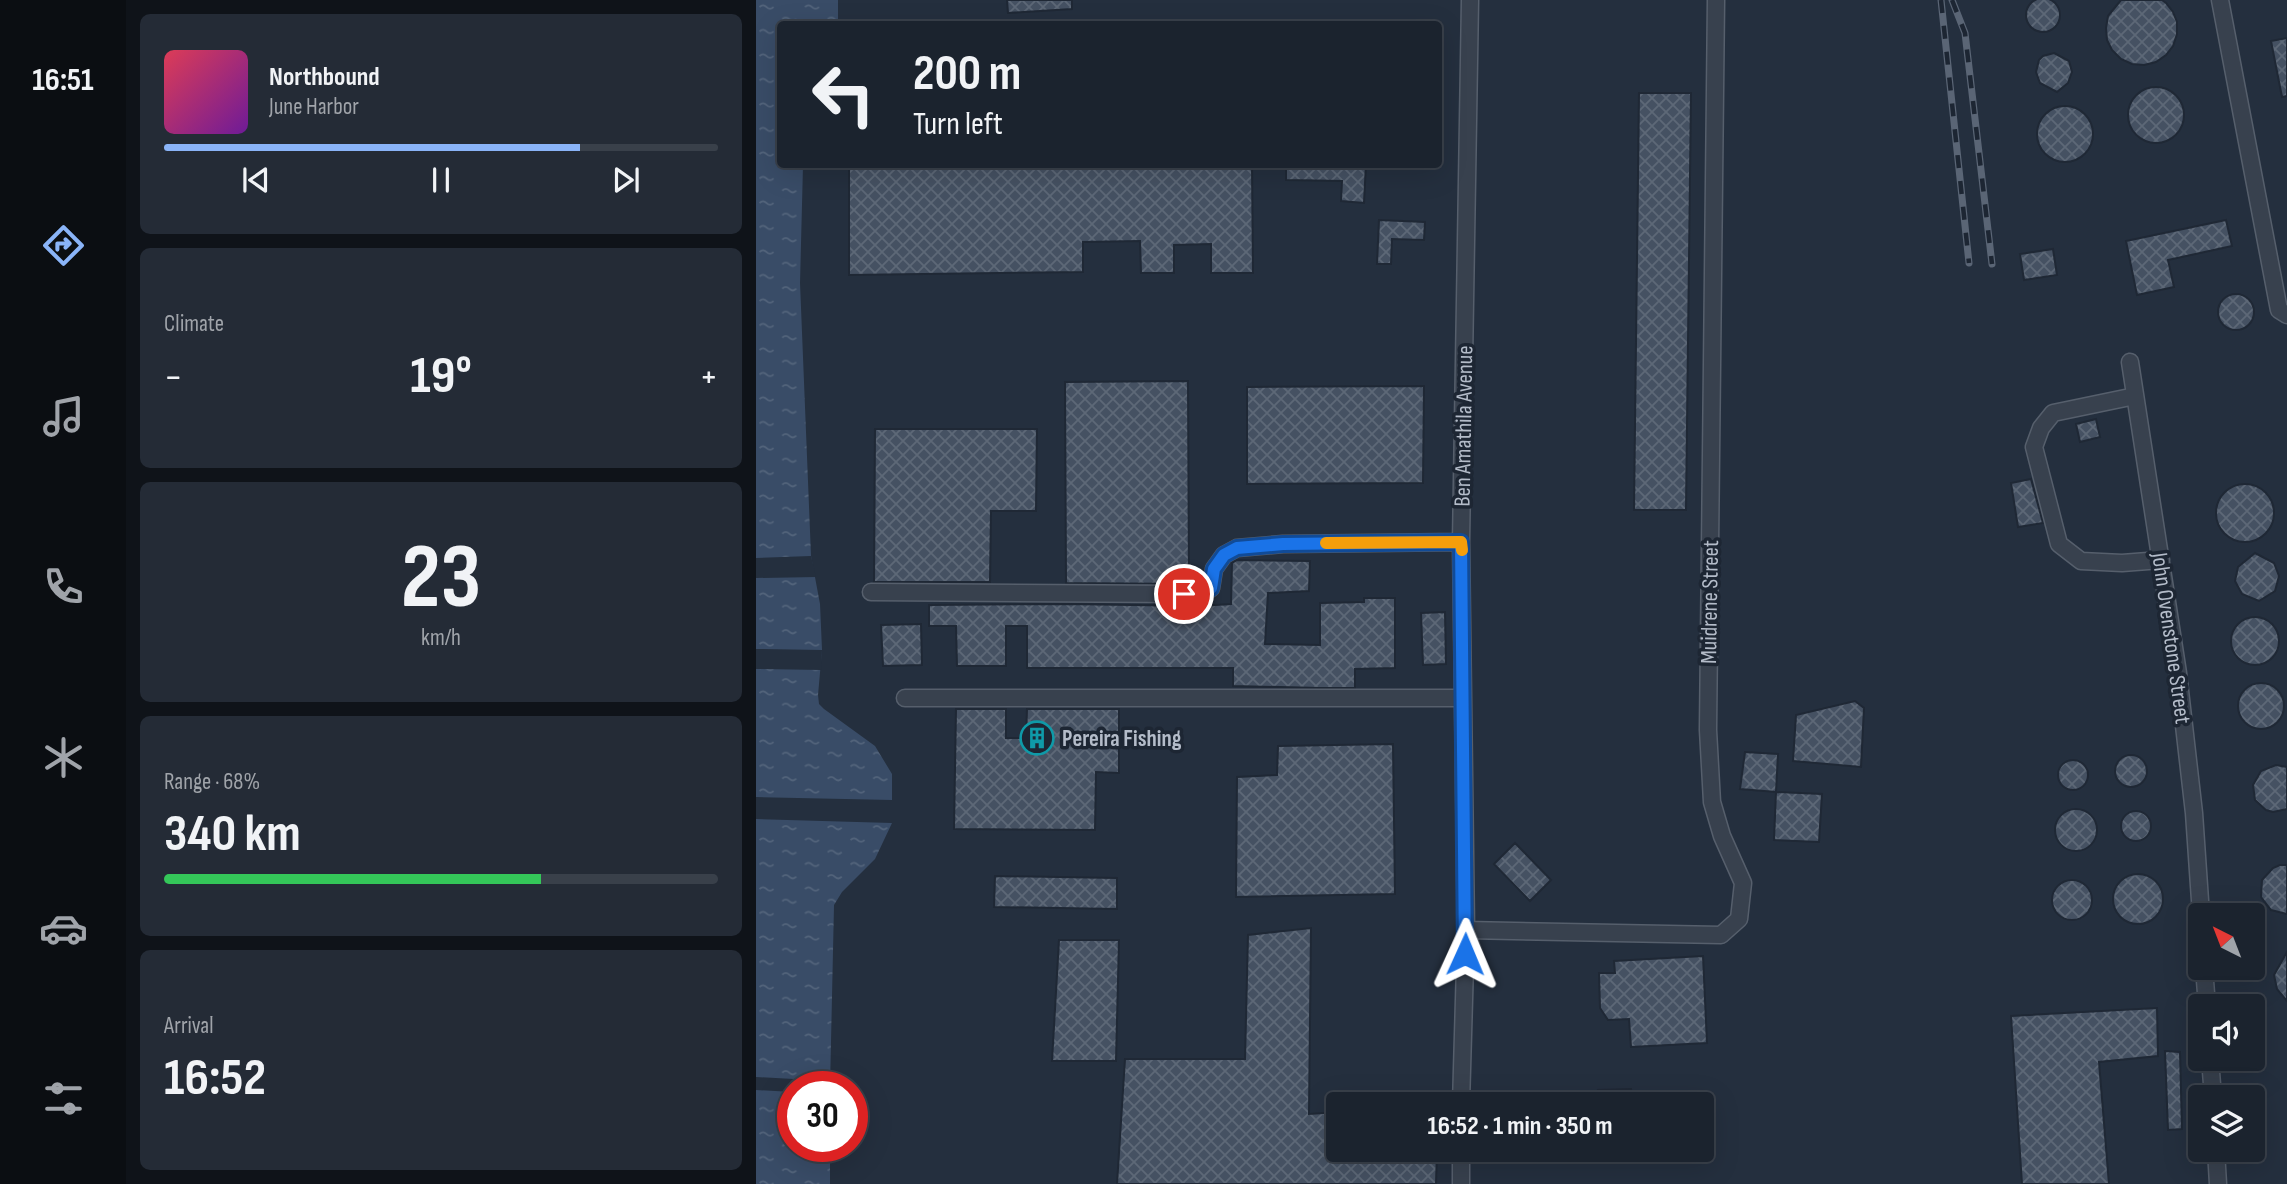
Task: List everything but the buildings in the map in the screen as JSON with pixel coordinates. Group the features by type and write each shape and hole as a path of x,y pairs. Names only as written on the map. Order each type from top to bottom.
{"street":[{"name":"Ben Amathila Avenue","path":"1461,1092 1466,930 1461,542 1470,0"},
{"name":"Muidrene Street","path":"1466,930 1721,935 1740,919 1743,883 1722,836 1712,802 1708,730 1716,0"},
{"path":"2220,0 2279,310 2287,315"},
{"name":"John Ovenstone Street","path":"2130,362 2178,673 2194,813 2200,903"},
{"path":"2135,396 2053,413 2041,428 2034,447 2059,544 2081,561 2122,563 2161,560"},
{"path":"871,592 1200,596 1211,588 1214,569 1224,555 1237,548 1283,544 1461,542"},
{"path":"905,698 1463,698"},
{"path":"1461,1162 1461,1184"},
{"path":"2217,1162 2218,1184"}],"water":[{"path":"756,0 838,0 838,21 777,21 777,168 803,168 800,283 811,556 820,604 822,650 819,704 875,746 892,774 892,823 875,859 842,892 834,905 830,1071 777,1071 777,1162 830,1162 830,1184 756,1184"}],"pier":[{"path":"811,556 816,577 756,578 756,558"},
{"path":"756,649 822,650 821,670 756,669"},
{"path":"756,797 892,800 892,823 756,819"},
{"path":"756,1077 777,1078 777,1091 756,1090"}],"railway":[{"path":"1941,0 1969,263"},
{"path":"1952,0 1965,33 1992,264"}],"slow traffic":[{"path":"1326,543 1461,542 1462,550"}],"place":[{"name":"Pereira Fishing","path":"1037,738"}],"route":[{"path":"1184,594 1200,596 1211,588 1214,569 1224,555 1237,548 1283,544 1461,542 1465,954"}]}
